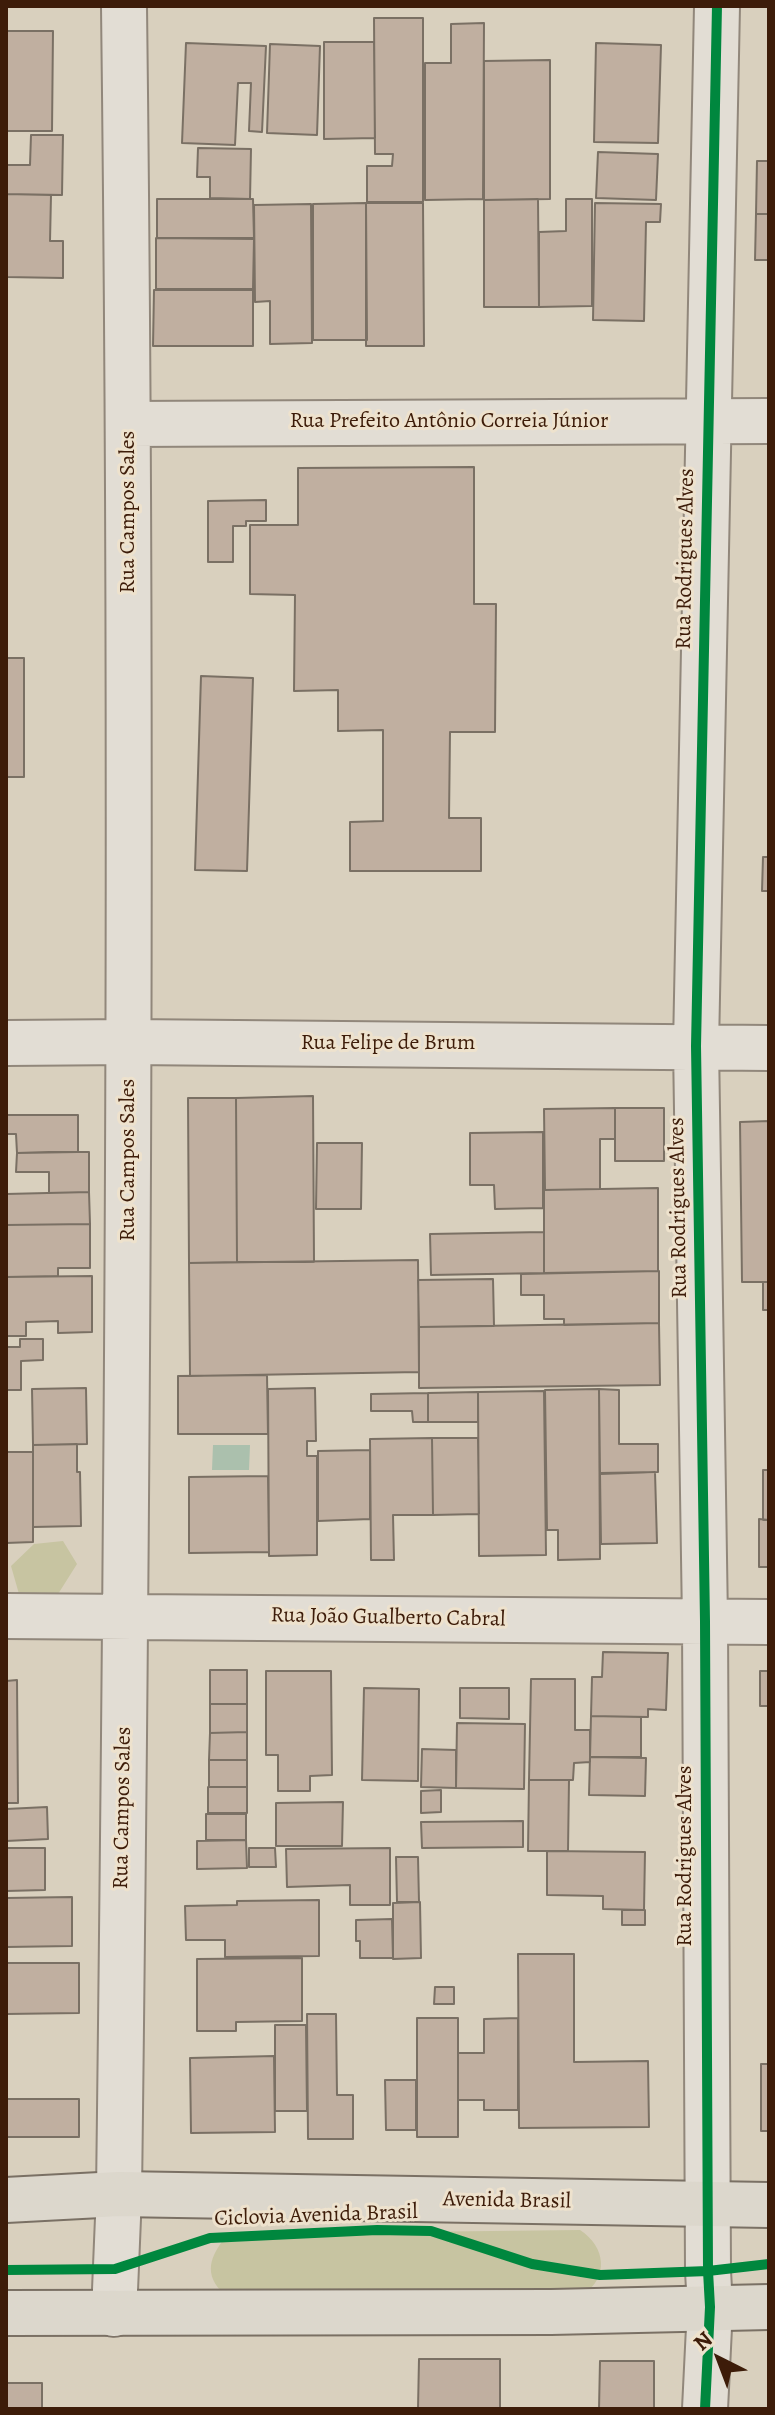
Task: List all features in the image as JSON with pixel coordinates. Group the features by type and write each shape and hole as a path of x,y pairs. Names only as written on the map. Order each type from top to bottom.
{"main road":[{"name":"Avenida Brasil","path":"6,2200 119,2194 769,2205"},
{"path":"6,2313 551,2312 769,2307"}],"street":[{"name":"Rua Campos Sales","path":"114,2314 119,2194 130,1042 129,424 124,6"},
{"name":"Rua Rodrigues Alves","path":"705,2409 710,2307 705,1621 696,1046 717,6"},
{"name":"Rua Prefeito Antônio Correia Júnior","path":"129,424 769,421"},
{"name":"Rua Felipe de Brum","path":"6,1043 769,1048"},
{"name":"Rua João Gualberto Cabral","path":"6,1616 769,1622"}],"shaded area":[{"path":"213,1445 250,1445 249,1470 212,1470"},
{"path":"63,1541 77,1564 53,1602 21,1601 11,1566 34,1544"},
{"path":"580,2230 595,2245 601,2262 597,2280 583,2295 221,2291 215,2284 211,2269 214,2255 228,2234"}],"building":[{"path":"374,18 423,18 423,202 367,202 367,166 392,166 393,154 375,154"},
{"path":"484,23 483,199 425,200 425,63 451,63 451,24"},
{"path":"6,31 53,31 52,131 6,131"},
{"path":"324,42 374,42 375,138 324,139"},
{"path":"186,43 266,46 262,132 249,131 251,83 238,83 235,145 182,143"},
{"path":"596,43 661,45 658,143 594,142"},
{"path":"270,44 320,46 317,135 267,133"},
{"path":"550,60 550,199 484,200 484,61"},
{"path":"31,135 63,135 62,195 6,194 6,165 30,165"},
{"path":"198,148 251,149 250,199 210,198 210,177 197,177"},
{"path":"598,152 658,154 656,200 596,198"},
{"path":"757,161 769,161 769,214 756,214"},
{"path":"6,194 51,195 50,241 63,241 63,278 6,277"},
{"path":"157,199 253,199 254,238 157,238"},
{"path":"538,199 539,307 484,307 484,200"},
{"path":"566,199 592,199 592,306 539,307 539,232 566,231"},
{"path":"366,203 367,340 313,340 313,204"},
{"path":"366,203 423,203 424,346 366,346"},
{"path":"595,203 661,204 660,222 646,222 644,321 593,320"},
{"path":"311,204 312,343 270,344 270,301 255,302 254,205"},
{"path":"756,214 769,214 769,260 755,260"},
{"path":"156,238 254,239 253,289 156,289"},
{"path":"154,290 253,290 253,346 153,346"},
{"path":"474,467 474,604 496,604 495,732 450,732 449,818 481,818 481,871 350,871 350,822 383,821 383,730 338,731 338,690 294,691 295,595 250,594 250,525 298,525 298,468"},
{"path":"266,500 266,521 246,521 246,526 233,526 233,562 208,562 208,501"},
{"path":"6,658 24,658 24,777 6,777"},
{"path":"201,676 253,678 247,871 195,870"},
{"path":"763,857 769,857 769,891 762,891"},
{"path":"313,1096 314,1262 237,1262 236,1098"},
{"path":"188,1098 236,1098 237,1262 189,1263"},
{"path":"615,1108 664,1108 664,1161 615,1161"},
{"path":"615,1108 615,1139 600,1139 600,1189 545,1190 544,1109"},
{"path":"6,1115 78,1115 78,1152 17,1153 16,1134 6,1134"},
{"path":"769,1121 769,1282 742,1282 740,1122"},
{"path":"543,1132 543,1208 495,1209 494,1185 470,1185 470,1133"},
{"path":"317,1143 362,1143 361,1209 316,1209"},
{"path":"89,1152 89,1192 49,1193 49,1172 16,1172 17,1153"},
{"path":"658,1188 658,1271 544,1273 544,1190"},
{"path":"89,1192 90,1224 6,1225 6,1194"},
{"path":"90,1224 90,1268 58,1268 58,1276 6,1277 6,1225"},
{"path":"544,1232 544,1273 431,1275 430,1234"},
{"path":"418,1260 419,1372 190,1376 189,1263"},
{"path":"659,1271 659,1323 564,1325 564,1319 544,1319 544,1295 521,1295 521,1274"},
{"path":"92,1276 92,1332 58,1333 58,1321 26,1322 26,1336 6,1336 6,1277"},
{"path":"493,1279 494,1326 419,1327 418,1280"},
{"path":"763,1282 769,1282 769,1310 763,1310"},
{"path":"659,1323 660,1385 419,1388 419,1327"},
{"path":"20,1339 43,1339 43,1360 21,1361 21,1390 6,1390 6,1347 20,1347"},
{"path":"267,1375 268,1434 178,1434 178,1376"},
{"path":"86,1388 87,1444 33,1445 32,1389"},
{"path":"315,1388 316,1441 307,1441 307,1456 317,1456 317,1555 269,1556 268,1389"},
{"path":"599,1389 619,1390 619,1444 658,1444 658,1472 600,1473"},
{"path":"599,1389 600,1559 558,1560 558,1530 547,1530 545,1390"},
{"path":"544,1391 546,1555 479,1556 478,1392"},
{"path":"478,1392 478,1422 428,1422 428,1393"},
{"path":"428,1393 428,1422 413,1422 412,1411 371,1411 371,1394"},
{"path":"432,1438 433,1515 393,1515 394,1560 371,1560 370,1439"},
{"path":"432,1438 478,1438 479,1514 433,1515"},
{"path":"77,1444 81,1526 33,1527 33,1445"},
{"path":"370,1450 370,1519 318,1521 318,1451"},
{"path":"6,1452 33,1452 33,1542 6,1543"},
{"path":"763,1470 769,1470 769,1520 763,1520"},
{"path":"655,1472 657,1543 601,1544 600,1474"},
{"path":"268,1476 269,1552 189,1553 189,1477"},
{"path":"759,1519 769,1520 769,1567 759,1567"},
{"path":"603,1652 668,1653 666,1710 648,1709 648,1717 591,1716 592,1677 602,1677"},
{"path":"210,1670 247,1670 247,1704 210,1704"},
{"path":"266,1671 331,1671 332,1775 310,1776 310,1791 278,1791 278,1755 266,1755"},
{"path":"760,1671 769,1671 769,1706 760,1706"},
{"path":"531,1679 575,1679 575,1730 590,1730 590,1762 574,1763 573,1780 529,1780"},
{"path":"17,1680 18,1803 6,1803 6,1681"},
{"path":"364,1688 419,1689 418,1781 362,1780"},
{"path":"460,1688 509,1688 509,1719 460,1718"},
{"path":"210,1704 247,1704 247,1732 210,1733"},
{"path":"591,1716 641,1717 641,1757 590,1757"},
{"path":"457,1723 525,1724 524,1789 456,1788"},
{"path":"247,1732 247,1760 209,1760 210,1733"},
{"path":"422,1749 456,1750 456,1788 421,1787"},
{"path":"590,1757 646,1758 645,1796 589,1795"},
{"path":"209,1760 247,1760 247,1787 209,1787"},
{"path":"529,1780 569,1780 568,1851 528,1851"},
{"path":"208,1787 247,1787 247,1813 208,1813"},
{"path":"441,1790 441,1812 421,1813 421,1791"},
{"path":"343,1802 342,1846 276,1846 276,1803"},
{"path":"47,1807 48,1839 6,1841 6,1809"},
{"path":"206,1814 246,1814 246,1840 206,1840"},
{"path":"523,1821 523,1847 422,1848 421,1822"},
{"path":"246,1840 247,1868 197,1869 197,1841"},
{"path":"6,1848 45,1848 45,1890 6,1891"},
{"path":"249,1848 275,1848 276,1867 249,1867"},
{"path":"390,1848 390,1905 350,1905 350,1885 287,1887 286,1849"},
{"path":"547,1851 645,1852 644,1910 603,1909 603,1896 547,1895"},
{"path":"396,1857 418,1857 419,1902 397,1902"},
{"path":"72,1897 72,1946 6,1947 6,1898"},
{"path":"319,1900 319,1956 225,1957 225,1940 186,1940 185,1906 237,1905 237,1901"},
{"path":"420,1902 421,1958 393,1959 393,1903"},
{"path":"622,1910 645,1910 645,1925 622,1925"},
{"path":"392,1919 393,1958 360,1958 356,1920"},
{"path":"518,1954 574,1954 574,2062 648,2061 649,2127 519,2128"},
{"path":"302,1958 302,2021 236,2022 236,2031 197,2031 197,1959"},
{"path":"6,1963 79,1963 79,2013 6,2014"},
{"path":"435,1987 454,1987 454,2004 434,2004"},
{"path":"307,2014 336,2014 337,2095 353,2095 353,2139 308,2139"},
{"path":"417,2018 458,2018 458,2137 417,2137"},
{"path":"518,2018 518,2110 484,2110 484,2100 458,2100 458,2053 484,2053 484,2019"},
{"path":"275,2025 306,2025 307,2111 275,2111"},
{"path":"274,2056 275,2132 191,2133 190,2058"},
{"path":"761,2064 769,2064 769,2131 761,2131"},
{"path":"385,2080 416,2080 416,2130 386,2130"},
{"path":"6,2099 79,2099 79,2137 6,2137"},
{"path":"419,2359 500,2359 500,2409 418,2409"},
{"path":"600,2361 654,2361 654,2409 599,2409"},
{"path":"6,2383 42,2383 42,2409 6,2409"}],"cycle path":[{"path":"705,2409 710,2307 705,1621 696,1046 717,6"},
{"name":"Ciclovia Avenida Brasil","path":"6,2270 115,2269 210,2238 377,2230 431,2231 532,2264 600,2275 708,2271 769,2264"}]}
